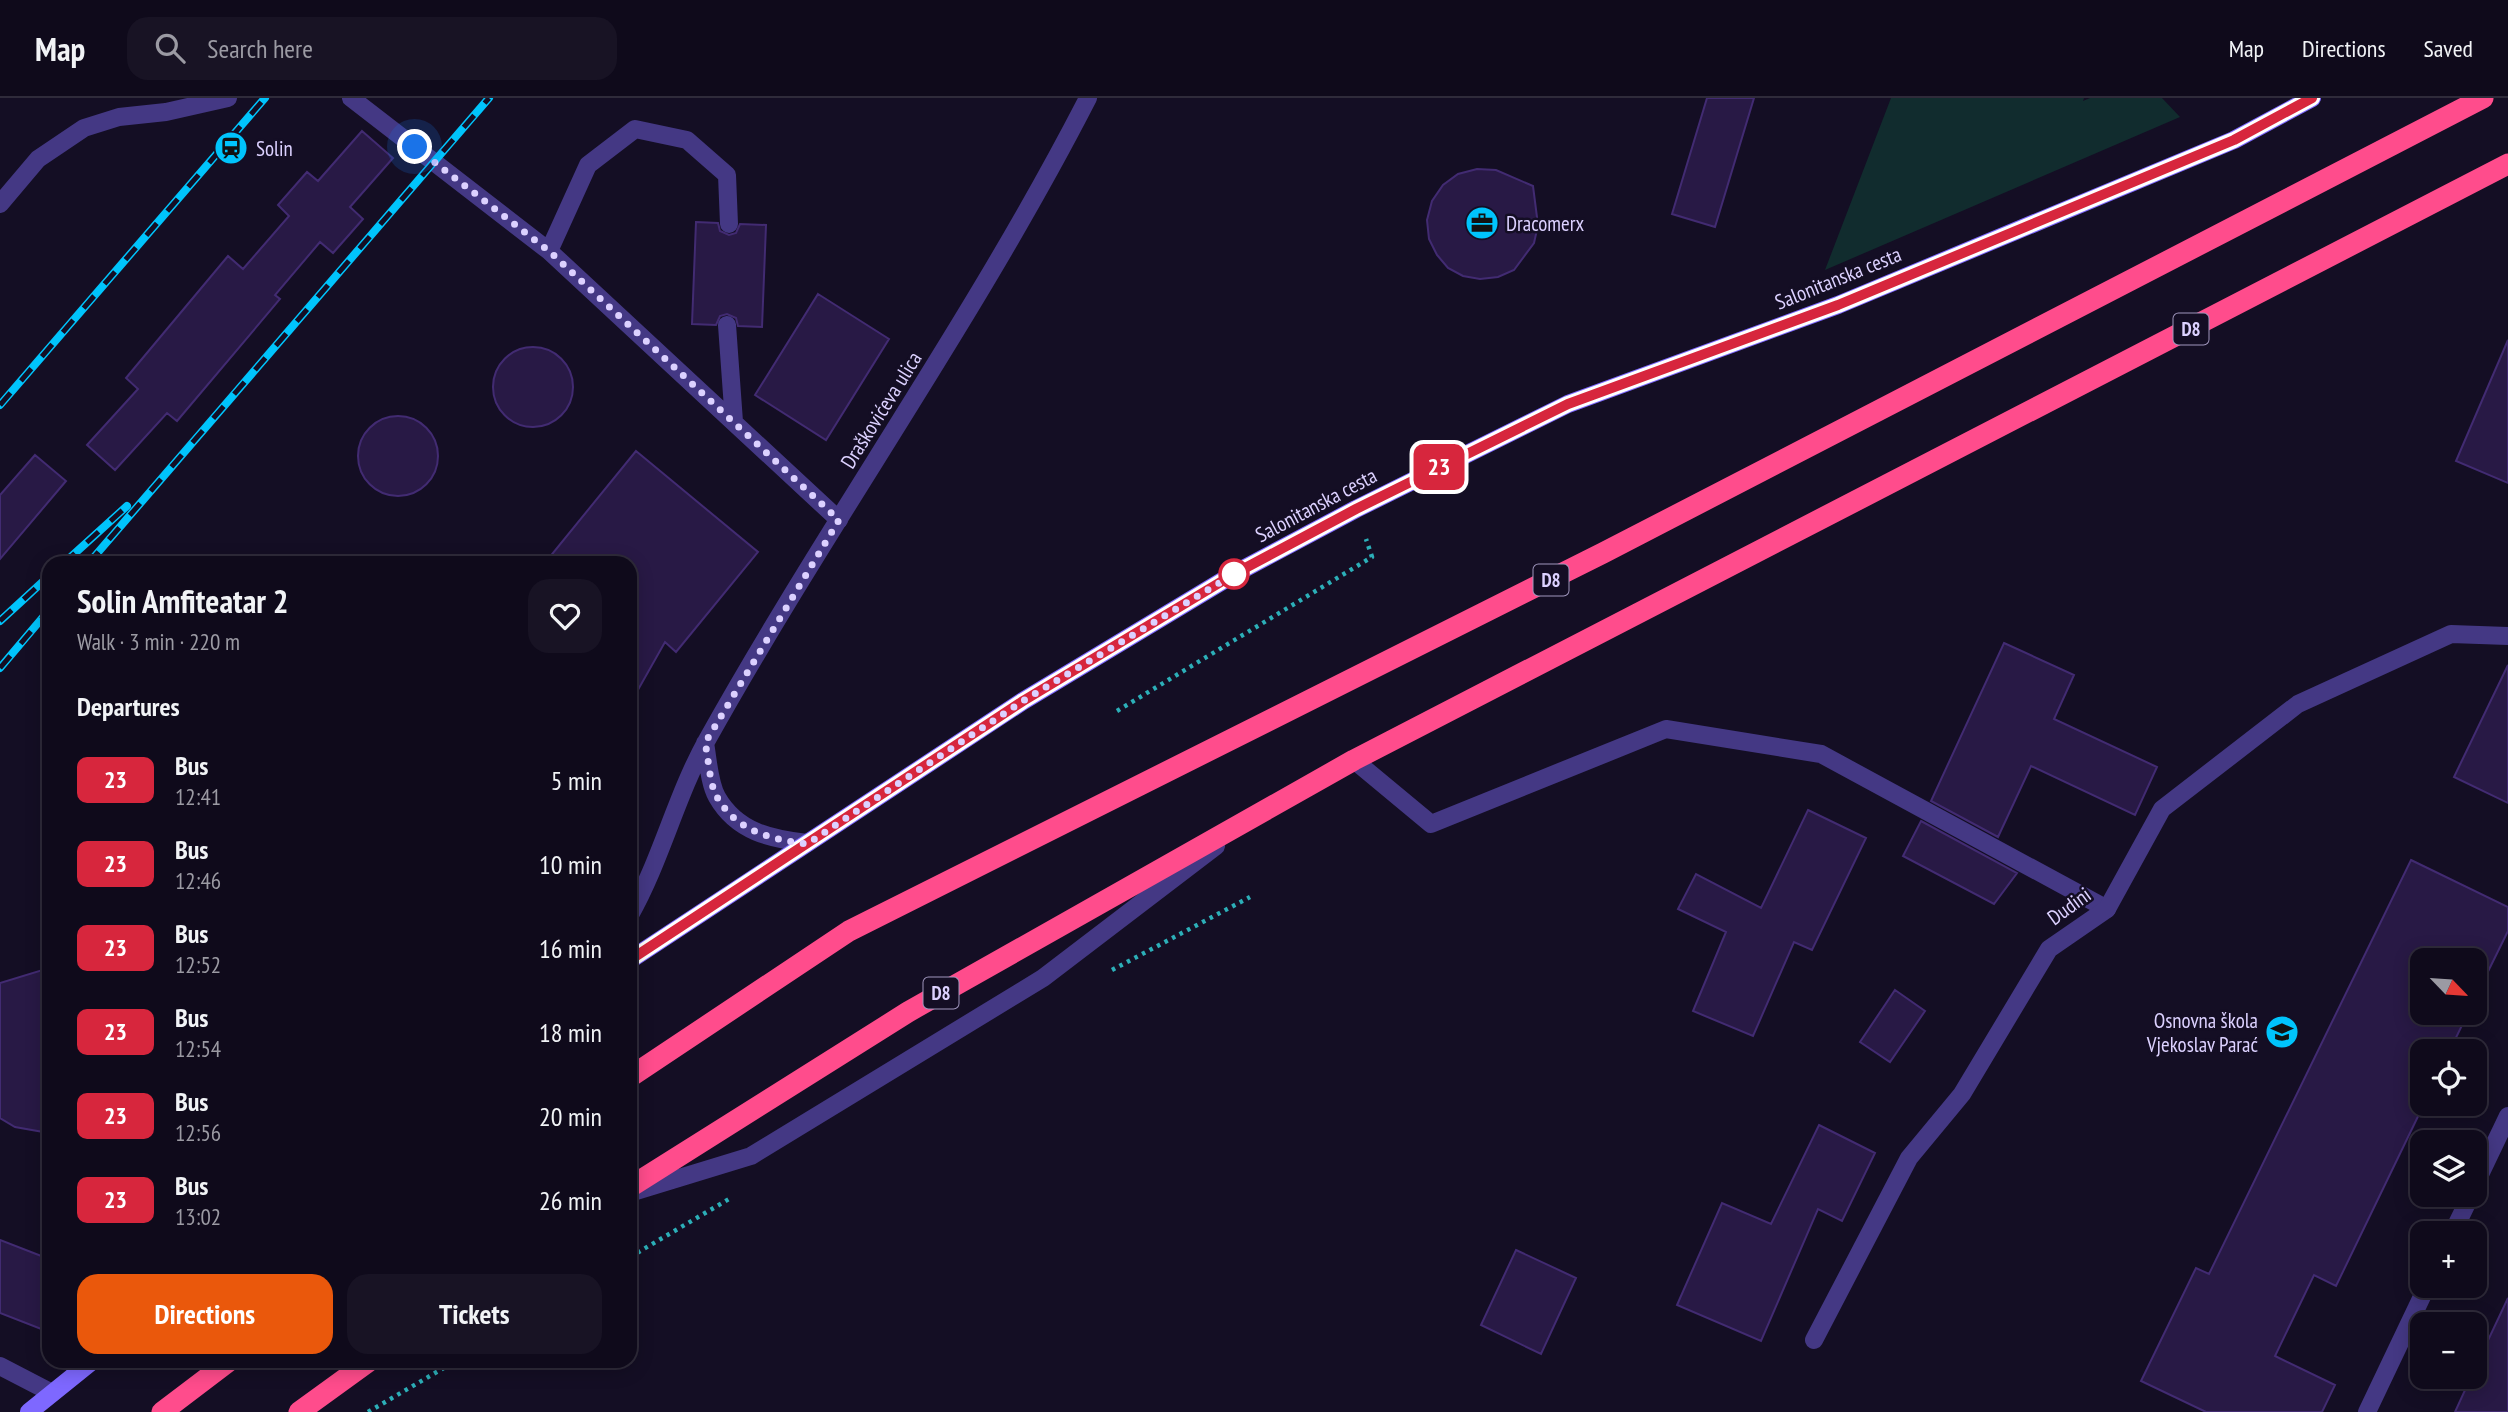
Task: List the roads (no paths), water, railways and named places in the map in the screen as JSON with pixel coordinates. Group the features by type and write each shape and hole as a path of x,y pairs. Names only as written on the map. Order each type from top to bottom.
{"highway":[{"name":"D8","path":"637,1072 849,932 1591,560 2483,98"},
{"name":"D8","path":"637,1183 908,1012 1354,760 2508,164"},
{"path":"162,1412 220,1368"},
{"path":"299,1412 360,1368"}],"main road":[{"name":"Salonitanska cesta","path":"637,955 1035,694 1234,574 1356,509 1568,404 1838,305 2234,140 2312,98"},
{"path":"29,1412 83,1368"}],"street":[{"path":"0,204 38,159 83,128 119,117 166,112 228,98"},
{"path":"351,98 549,251 839,520"},
{"name":"Draškovićeva ulica","path":"637,899 705,743 839,520 975,303 1088,98"},
{"path":"549,251 589,165 635,129 687,141 727,175 729,224"},
{"path":"727,325 734,422"},
{"name":"Dudini","path":"1814,1340 1909,1158 1962,1094 2049,949 2107,909 2162,809 2298,704 2451,634 2508,636"},
{"path":"1354,760 1431,824 1666,729 1821,754 2107,909"},
{"path":"705,743 717,797 742,825 768,839 807,844"},
{"path":"637,1191 751,1156 888,1074 1042,978 1260,813"},
{"path":"2487,1160 2508,1116"},
{"path":"2367,1412 2421,1298"},
{"path":"0,1366 52,1393"}],"railway":[{"path":"0,405 265,98"},
{"path":"95,556 489,98"},
{"path":"72,556 127,506"},
{"path":"0,621 42,582"},
{"path":"0,668 42,618"}],"place":[{"name":"Solin","path":"231,148"},
{"name":"Dracomerx","path":"1482,223"},
{"name":"Osnovna škola Vjekoslav Parać","path":"2282,1032"}]}
